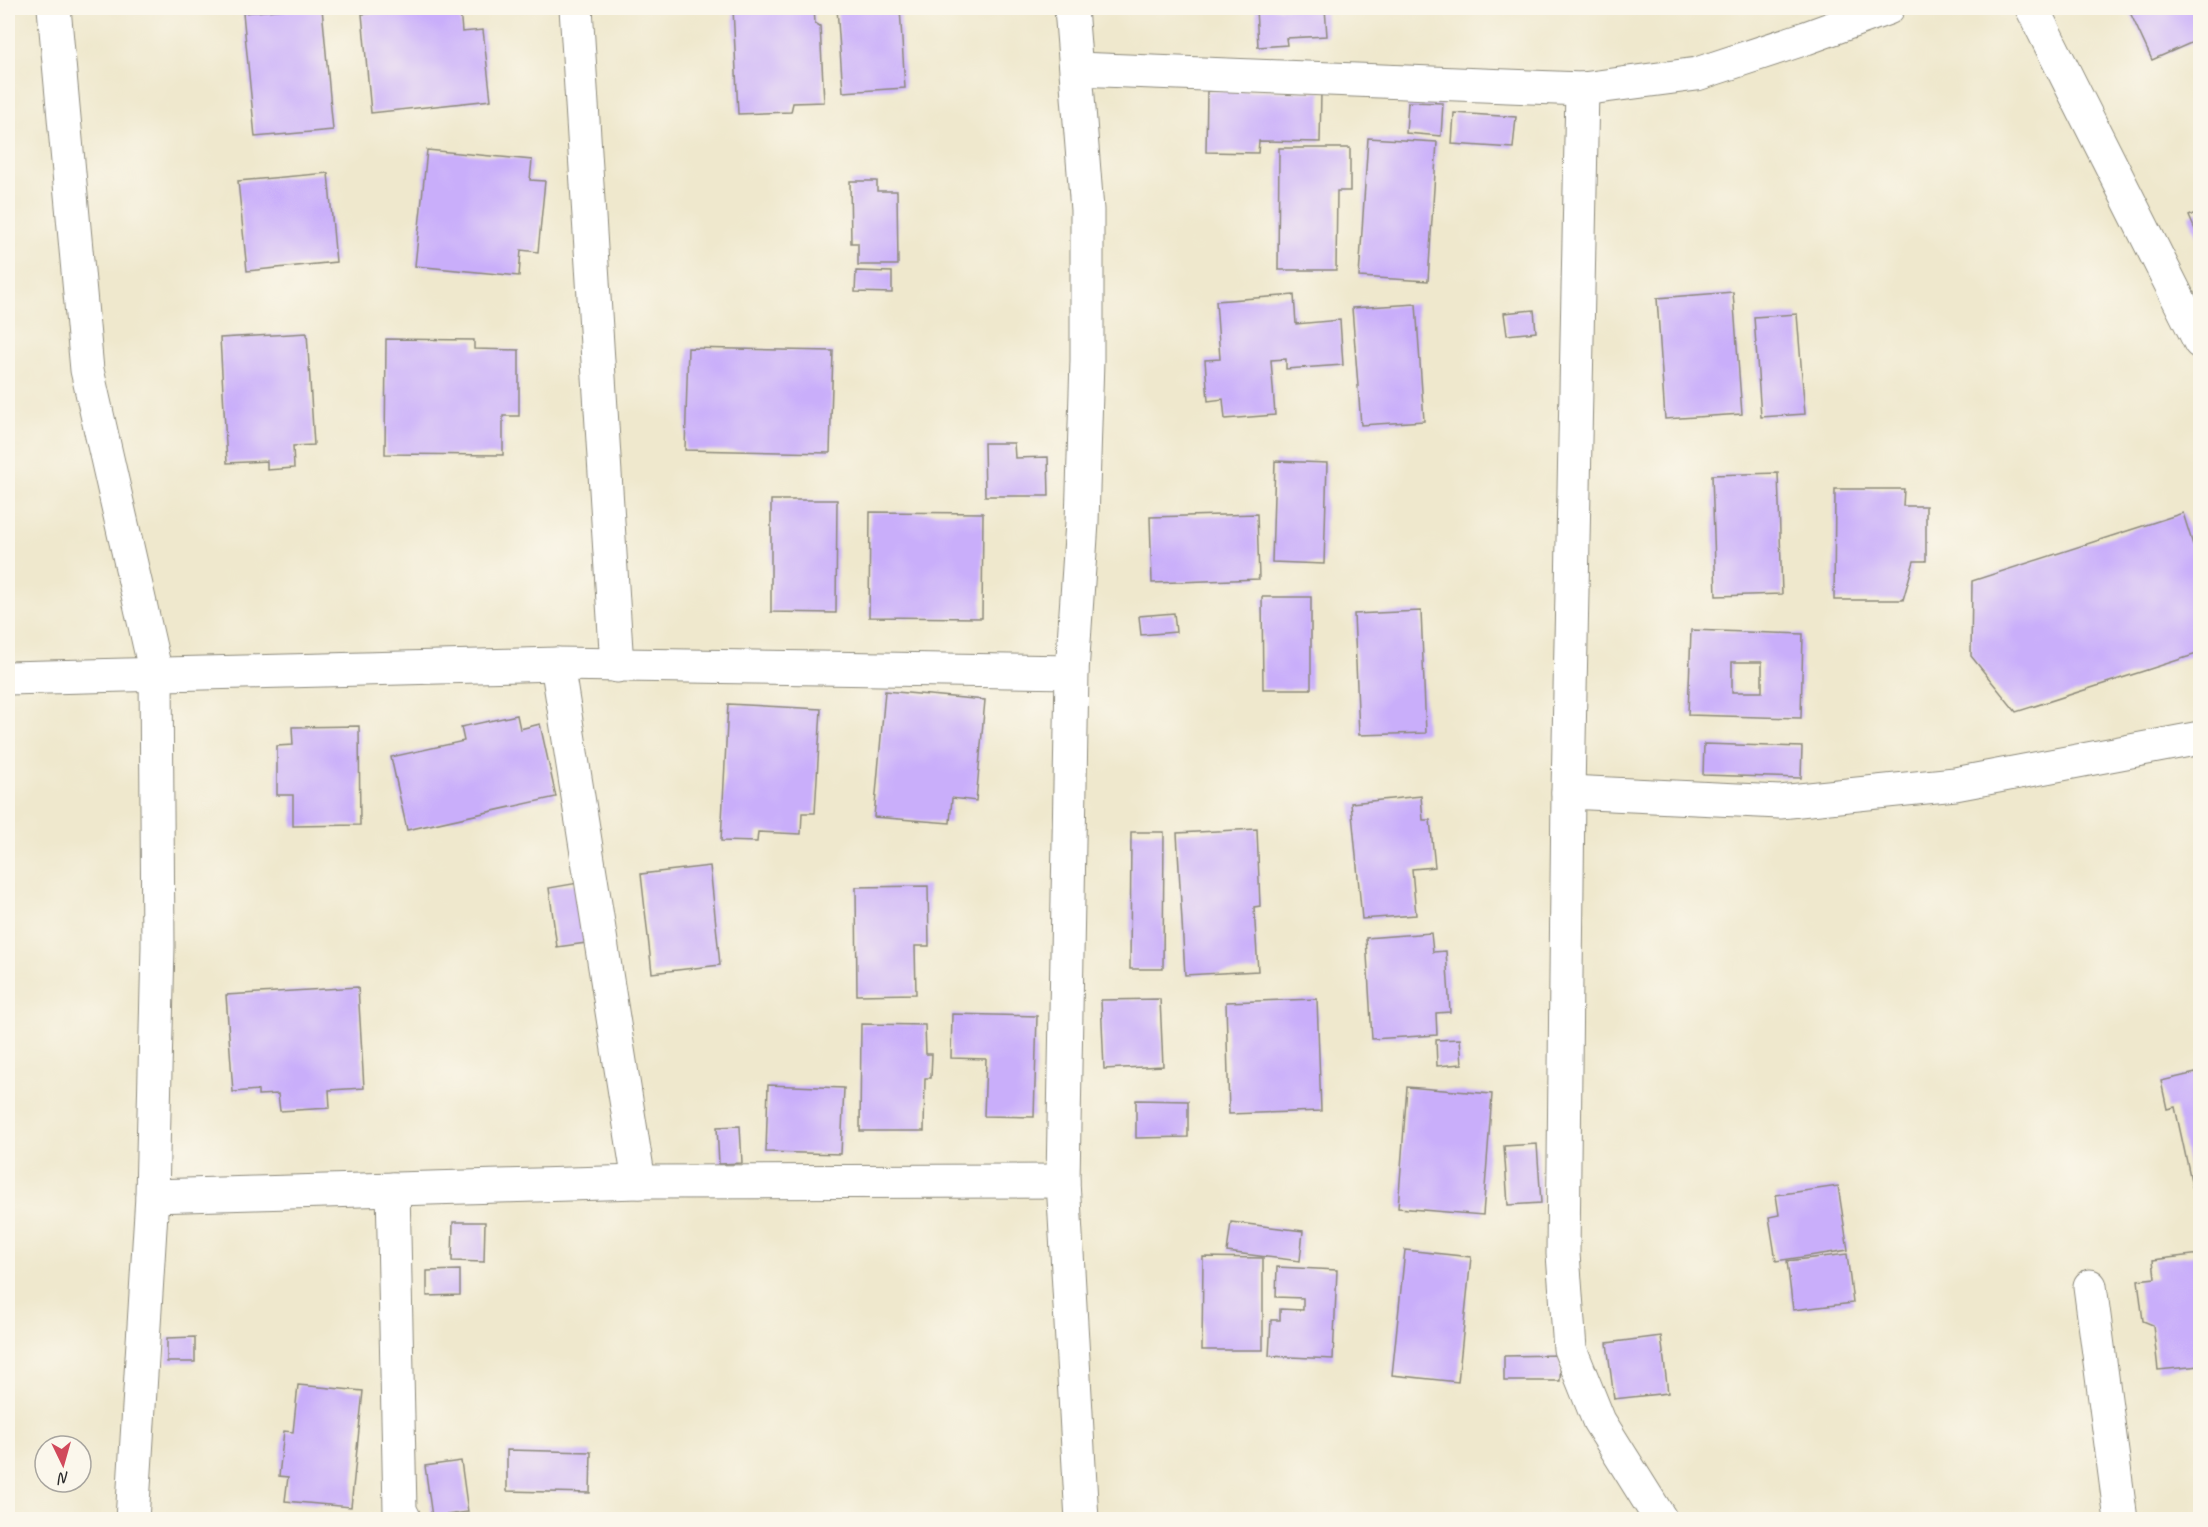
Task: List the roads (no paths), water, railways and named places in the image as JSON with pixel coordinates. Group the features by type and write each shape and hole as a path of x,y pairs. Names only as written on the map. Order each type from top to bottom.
{"street":[{"path":"54,8 87,370 156,674 159,946 152,1196 132,1520"},
{"path":"576,8 617,666"},
{"path":"1071,8 1087,210 1087,360 1082,522 1072,672 1063,1181 1082,1520"},
{"path":"1077,69 1582,89 1697,74 1888,8"},
{"path":"2032,8 2200,342"},
{"path":"1582,89 1563,1254 1570,1349 1599,1421 1661,1520"},
{"path":"557,664 639,1182"},
{"path":"8,678 557,664 1072,672"},
{"path":"1569,792 1780,802 1954,784 2200,738"},
{"path":"152,1196 639,1182 1063,1181"},
{"path":"393,1189 400,1510 405,1520"},
{"path":"2090,1286 2121,1520"}]}
